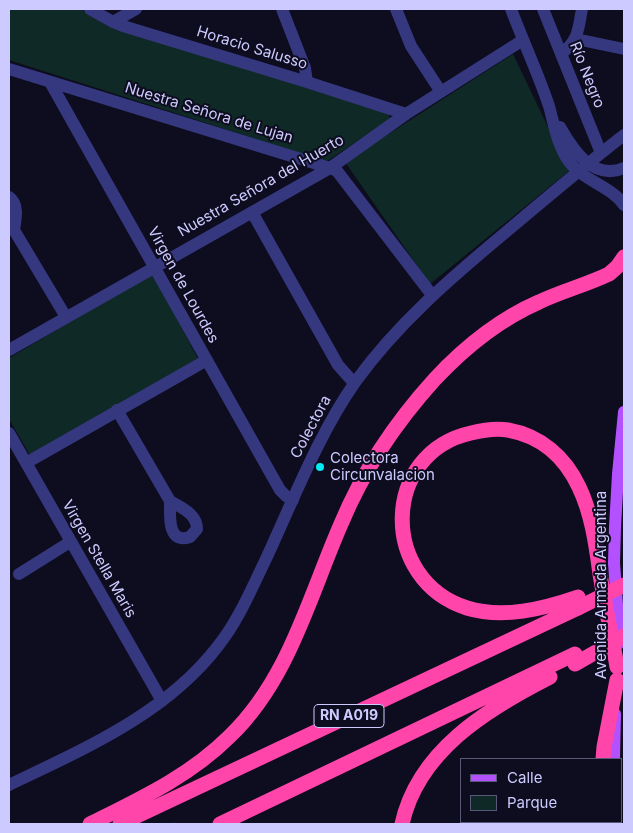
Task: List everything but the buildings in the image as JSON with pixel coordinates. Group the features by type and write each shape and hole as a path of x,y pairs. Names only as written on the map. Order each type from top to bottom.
{"highway":[{"path":"90,824 168,785 198,764 247,718 265,694 300,628 340,525 354,495 391,434 435,379 455,359 496,326 538,302 608,274 617,267 624,257"},
{"path":"578,602 509,612 485,612 449,601 435,592 425,582 411,560 406,548 402,528 406,494 421,464 436,449 463,434 490,429 505,430 519,432 545,445 572,475 590,516 597,548 617,674 603,758"},
{"name":"RN A019","path":"120,824 578,602 624,585"},
{"name":"RN A019","path":"220,824 575,659 624,631"},
{"path":"402,824 408,802 420,778 442,750 455,738 508,700 575,659 624,636"}],"main road":[{"name":"Avenida Armada Argentina","path":"614,758 617,674 615,527 624,412"}],"street":[{"name":"Horacio Salusso","path":"90,9 113,22 406,114"},
{"path":"113,22 136,9"},
{"path":"282,9 305,68 308,82"},
{"path":"396,9 411,46 442,92"},
{"path":"511,9 548,105 560,147 568,161 582,168 619,198 624,205"},
{"name":"Río Negro","path":"543,9 601,153"},
{"path":"561,54 572,46 576,38 582,9"},
{"path":"576,38 624,49"},
{"name":"Nuestra Señora del Huerto","path":"9,350 154,266 330,168 406,114 523,40"},
{"name":"Nuestra Señora de Lujan","path":"9,69 330,168 342,175 432,295"},
{"name":"Virgen de Lourdes","path":"50,82 280,490 293,500"},
{"name":"Colectora","path":"9,785 124,728 162,701 204,664 235,622 327,427 354,383 389,339 432,295 582,168 624,135"},
{"path":"582,168 605,171 624,168"},
{"path":"9,197 14,201 17,210 12,228 66,317"},
{"path":"252,212 338,365 354,383"},
{"path":"26,463 207,360"},
{"path":"117,410 170,501"},
{"name":"Virgen Stella Maris","path":"9,433 162,701"},
{"path":"19,574 70,542"}],"green space":[{"path":"9,9 81,9 106,25 389,113 390,119 325,161 9,60"},
{"path":"513,54 569,171 430,284 345,162"},
{"path":"153,273 198,359 30,455 9,419 9,358"}],"place":[{"name":"Colectora Circunvalacion","path":"320,467"}]}
